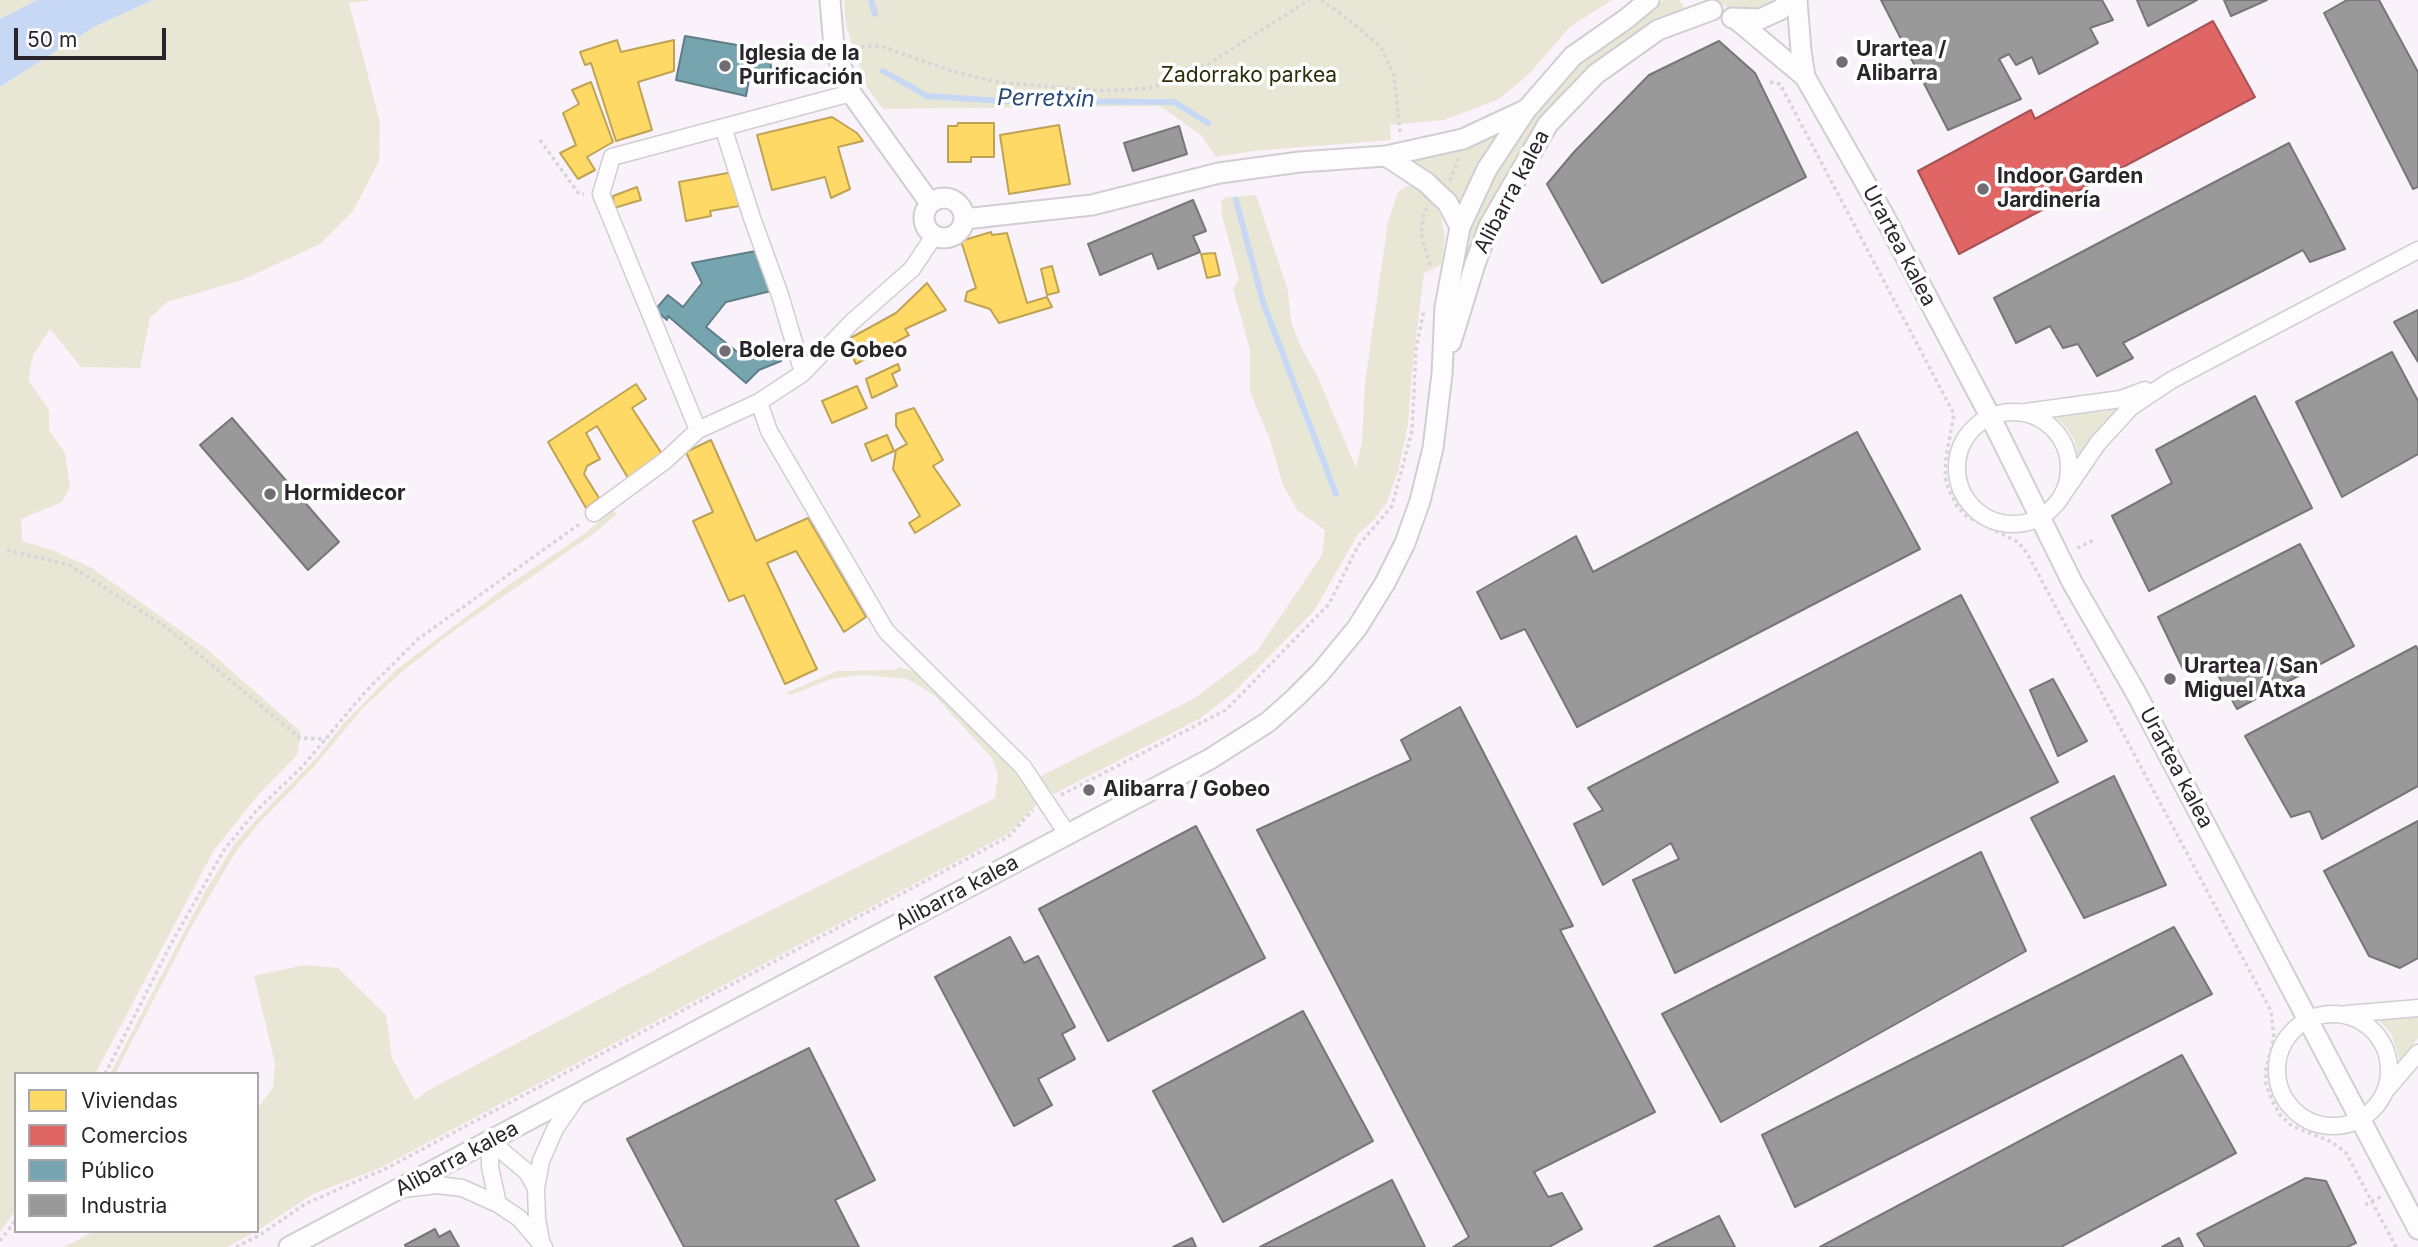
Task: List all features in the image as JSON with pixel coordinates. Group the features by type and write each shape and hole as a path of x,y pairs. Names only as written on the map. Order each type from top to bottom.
{"street":[{"path":"830,0 834,47 850,93 930,203"},
{"name":"Alibarra kalea","path":"289,1247 1210,759 1268,722 1320,673 1357,628 1405,543 1420,501 1433,448 1442,374 1445,307 1460,226 1487,169 1526,110 1573,56 1649,0"},
{"path":"1707,5 1737,20 1760,19 1780,10 1790,0"},
{"name":"Urartea kalea","path":"1797,0 1805,77"},
{"name":"Alibarra kalea","path":"1442,374 1489,226 1548,124 1596,74 1658,30 1707,5"},
{"name":"Urartea kalea","path":"1737,20 1805,77 1882,212 1990,416 2072,582 2136,693 2418,1229"},
{"path":"698,430 601,194 612,157 850,93"},
{"path":"964,219 1092,205 1219,173 1300,162 1395,154 1460,140 1526,110"},
{"path":"723,127 780,295 803,373"},
{"path":"1395,154 1447,202 1460,226"},
{"path":"940,198 952,200 961,207 964,219 959,232 947,238 934,236 927,230 924,211 930,203 940,198"},
{"path":"594,513 666,460 698,430 759,402 803,373 852,322 912,269 934,236"},
{"path":"2170,382 2121,399 1990,416 1971,430 1962,443 1957,458 1960,489 1979,513 1993,521 2024,524 2040,518 2053,508 2098,443 2131,407 2170,382 2418,250"},
{"path":"759,402 769,431 886,631 1023,767 1068,835"},
{"path":"2021,412 2038,417 2052,428 2063,442 2069,459 2069,476 2063,494"},
{"path":"2418,1009 2322,1015 2308,1019 2291,1031 2282,1045 2277,1061 2277,1078 2282,1094 2291,1108 2304,1119 2320,1125 2339,1126 2360,1120 2374,1109 2418,1054"},
{"path":"2340,1014 2359,1020 2367,1026 2385,1048 2389,1067 2385,1092"},
{"path":"543,1245 537,1219 536,1188 541,1161 555,1129 579,1094"},
{"path":"490,1141 527,1172 536,1188"},
{"path":"490,1141 490,1167 498,1204"},
{"path":"400,1189 437,1185 462,1188 498,1204 519,1218 543,1245"}],"path":[{"path":"834,47 880,46 952,71 998,82 1101,91 1151,88 1210,62 1309,0"},
{"path":"1321,0 1381,47 1394,76 1395,154"},
{"path":"1770,82 1780,84 1954,414 1945,476 1957,506 1977,523 2018,542 2027,553 2271,1011 2274,1038 2266,1069 2266,1084 2280,1115 2291,1126 2332,1142 2346,1153 2396,1247"},
{"path":"540,140 579,194 601,194"},
{"path":"1432,269 1421,234 1424,212 1450,182 1461,151 1460,140"},
{"path":"236,1247 260,1235 305,1204 387,1168 1008,837 1033,809 1226,710 1329,604 1358,546 1392,506 1412,430 1416,349 1424,309"},
{"path":"106,1072 171,944 224,850 256,811 302,767 366,691 418,639 594,513"},
{"path":"7,550 69,565 166,627 300,738 326,739"},
{"path":"0,1241 14,1223"}],"green space":[{"path":"0,0 37,0 0,19"},
{"path":"153,0 373,0 349,3 380,122 379,161 353,211 320,244 242,280 167,302 150,318 140,368 81,367 50,329 33,355 28,380 49,410 49,430 65,453 70,487 62,502 21,519 22,541 52,550 92,568 208,650 301,732 297,755 258,795 214,850 96,1072 14,1072 14,1213 0,1232 0,87 94,27"},
{"name":"Zadorrako parkea","path":"844,0 1612,0 1570,27 1530,73 1499,99 1444,120 1390,125 1391,140 1253,151 1216,157 1201,135 1160,106 883,109 867,87 846,26"},
{"path":"1663,0 1679,0 1687,11 1588,75 1465,275 1458,270 1464,241 1499,163 1528,120 1570,70"},
{"path":"1716,0 1779,0 1754,11 1730,9"},
{"path":"1503,131 1459,206 1431,174 1408,161"},
{"path":"1408,185 1421,190 1436,207 1445,237 1441,265 1424,273 1408,425 1398,472 1387,502 1375,519 1358,534 1314,611 1234,692 1201,718 1054,794 1039,777 1195,698 1257,651 1322,555 1325,530 1297,510 1283,485 1269,437 1250,392 1250,350 1233,288 1239,279 1222,216 1221,200 1227,197 1256,195 1288,291 1291,322 1318,377 1356,468 1362,442 1365,382 1388,222 1398,192"},
{"path":"2137,400 2079,462 2075,441 2052,413 2106,411"},
{"path":"613,510 617,514 593,534 455,630 403,671 362,709 312,769 258,824 235,853 192,926 116,1072 111,1072 206,890 233,846 253,823 396,670 503,589 584,534"},
{"path":"900,667 918,673 985,737 1032,793 1037,804 1008,834 378,1169 313,1194 259,1230 259,1106 273,1088 275,1063 254,976 304,965 338,968 386,1015 392,1058 415,1100 429,1090 709,941 995,798 998,774 992,758 934,695 907,679 863,675 831,679 791,695 786,693 837,671 894,670"},
{"path":"2418,1017 2418,1038 2400,1062 2392,1035 2378,1018"},
{"path":"91,1233 253,1233 227,1247 64,1247"}],"water":[{"path":"37,0 153,0 94,27 0,87 0,19"}],"building: Viviendas":[{"path":"617,40 621,52 674,40 674,71 638,82 652,130 616,141 591,63 585,65 580,52"},
{"path":"591,82 613,142 587,157 595,170 578,179 560,153 576,145 563,113 579,104 572,90"},
{"path":"832,117 857,133 863,141 838,147 850,189 831,198 825,177 772,190 757,135"},
{"path":"958,123 994,123 994,157 971,157 971,162 948,162 948,126 957,126"},
{"path":"1059,125 1070,184 1009,194 1000,135"},
{"path":"733,172 739,206 710,211 711,216 686,221 679,182"},
{"path":"637,187 641,200 614,208 613,196"},
{"path":"991,232 992,235 1007,233 1027,303 1047,297 1052,307 999,323 990,309 965,301 967,292 976,288 961,241"},
{"path":"1215,253 1220,275 1207,278 1201,254"},
{"path":"1052,266 1059,292 1047,295 1041,269"},
{"path":"927,283 946,310 905,329 909,335 856,364 845,341 896,313"},
{"path":"898,364 900,370 892,374 897,386 872,398 866,379"},
{"path":"636,384 646,399 632,408 662,454 628,478 597,426 586,433 600,459 587,466 584,474 599,498 586,508 548,442"},
{"path":"857,386 867,408 832,423 822,401"},
{"path":"914,408 943,460 933,466 960,505 915,533 909,523 920,516 893,469 896,450 907,444 896,426 896,414"},
{"path":"887,435 894,451 872,461 865,444"},
{"path":"711,440 756,541 808,518 866,617 844,632 796,551 767,563 817,669 785,684 744,595 729,601 693,521 713,512 686,452"}],"building: Comercios":[{"path":"2213,21 2255,97 1959,254 1918,171 2031,110 2035,119"}],"building: Público":[{"name":"Iglesia de la Purificación","path":"685,36 766,50 771,68 764,77 749,79 746,96 676,80"},
{"path":"756,251 771,291 726,302 706,327 746,359 768,350 781,361 759,370 746,383 668,316 667,320 655,310 668,295 683,307 702,283 692,263"}],"building: Industria":[{"path":"1881,0 2102,0 2113,20 2090,28 2098,43 2039,74 2032,57 2016,65 2009,54 1999,59 2021,99 1948,130"},
{"path":"2137,0 2197,0 2148,26"},
{"path":"2224,0 2267,0 2231,16"},
{"path":"2347,0 2379,0 2418,72 2418,187 2413,189 2324,13"},
{"path":"1719,41 1755,73 1806,177 1602,283 1547,184 1574,152 1649,75"},
{"path":"1179,126 1187,154 1133,171 1124,143"},
{"path":"2289,143 2345,249 2310,262 2303,250 2123,343 2133,358 2097,376 2078,344 2063,348 2050,326 2016,343 1994,298"},
{"path":"1193,200 1206,231 1193,236 1200,252 1158,269 1152,253 1100,275 1088,244"},
{"path":"2418,310 2418,362 2394,322"},
{"path":"2392,352 2418,401 2418,454 2342,497 2296,402"},
{"path":"2255,396 2312,508 2149,591 2112,516 2172,483 2156,450"},
{"name":"Hormidecor","path":"232,418 339,542 308,570 200,445"},
{"path":"1857,432 1920,549 1577,727 1525,629 1501,639 1477,592 1576,536 1593,572"},
{"path":"2300,544 2354,646 2237,709 2210,661 2183,669 2158,617"},
{"path":"1961,595 2058,782 1675,973 1633,880 1679,859 1671,843 1603,885 1574,824 1603,810 1588,788"},
{"path":"2416,646 2418,786 2322,839 2310,811 2291,817 2245,736"},
{"path":"2053,679 2087,741 2058,756 2030,690"},
{"path":"1460,707 1573,926 1560,930 1655,1112 1534,1172 1548,1197 1562,1193 1582,1229 1549,1247 1453,1247 1469,1237 1257,830 1411,760 1401,740"},
{"path":"2114,776 2166,885 2084,918 2031,818"},
{"path":"2418,821 2418,958 2400,968 2369,956 2324,871"},
{"path":"1196,826 1265,958 1108,1041 1039,909"},
{"path":"1981,852 2026,951 1721,1122 1662,1014"},
{"path":"2174,927 2212,994 1795,1207 1762,1135"},
{"path":"1010,937 1024,963 1038,956 1075,1027 1062,1034 1075,1059 1038,1079 1052,1105 1014,1126 935,977"},
{"path":"1303,1011 1373,1141 1223,1222 1153,1091"},
{"path":"809,1048 875,1180 835,1200 859,1247 684,1247 627,1139"},
{"path":"2182,1055 2236,1153 2061,1247 1820,1247"},
{"path":"2306,1178 2326,1181 2356,1243 2347,1247 2205,1247 2197,1234"},
{"path":"1392,1180 1425,1247 1260,1247"},
{"path":"1719,1216 1735,1247 1654,1247"},
{"path":"435,1229 439,1237 450,1231 459,1247 406,1247 405,1245"},
{"path":"1192,1238 1196,1247 1173,1247"},
{"path":"2179,1238 2183,1247 2162,1247"}],"waterway":[{"name":"Perretxin","path":"871,0 875,14"},
{"name":"Perretxin","path":"883,71 927,96 1002,101 1174,102 1208,123"},
{"name":"Perretxin","path":"1236,200 1263,302 1336,494"}],"place":[{"name":"Urartea / Alibarra","path":"1842,62"},
{"name":"Iglesia de la Purificación","path":"725,66"},
{"name":"Indoor Garden Jardinería","path":"1983,189"},
{"name":"Bolera de Gobeo","path":"725,351"},
{"name":"Hormidecor","path":"270,494"},
{"name":"Urartea / San Miguel Atxa","path":"2170,679"},
{"name":"Alibarra / Gobeo","path":"1089,790"}]}
